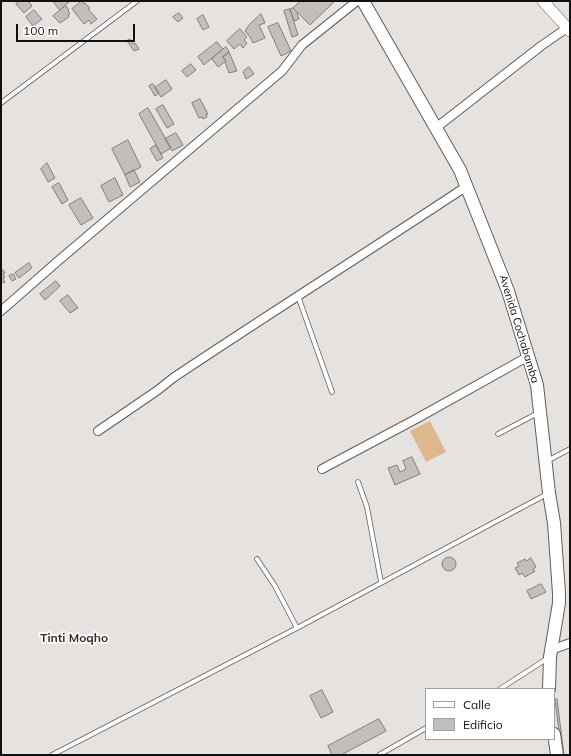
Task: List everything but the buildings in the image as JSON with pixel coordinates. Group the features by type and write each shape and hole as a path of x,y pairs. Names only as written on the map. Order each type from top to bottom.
{"main road":[{"name":"Avenida Cochabamba","path":"363,1 437,127 460,170 508,291 537,385 554,523 559,593 550,653 549,688"},
{"path":"555,740 557,755"}],"street":[{"path":"1,311 282,71 302,45 357,1"},
{"path":"437,127 541,46 568,29 543,1"},
{"path":"98,431 173,378 373,249 467,186"},
{"path":"322,469 529,356"},
{"path":"550,653 570,643"}],"lane":[{"path":"1,103 137,1"},
{"path":"298,296 332,392"},
{"path":"498,434 540,411"},
{"path":"547,462 570,449"},
{"path":"358,482 367,507 381,582"},
{"path":"52,755 297,628 549,492"},
{"path":"257,559 275,586 297,628"},
{"path":"501,688 550,653"},
{"path":"379,755 425,729"}],"shaded area":[{"path":"430,421 446,452 426,462 410,431"}],"district":[{"name":"Tinti Moqho","path":"74,638"}]}
